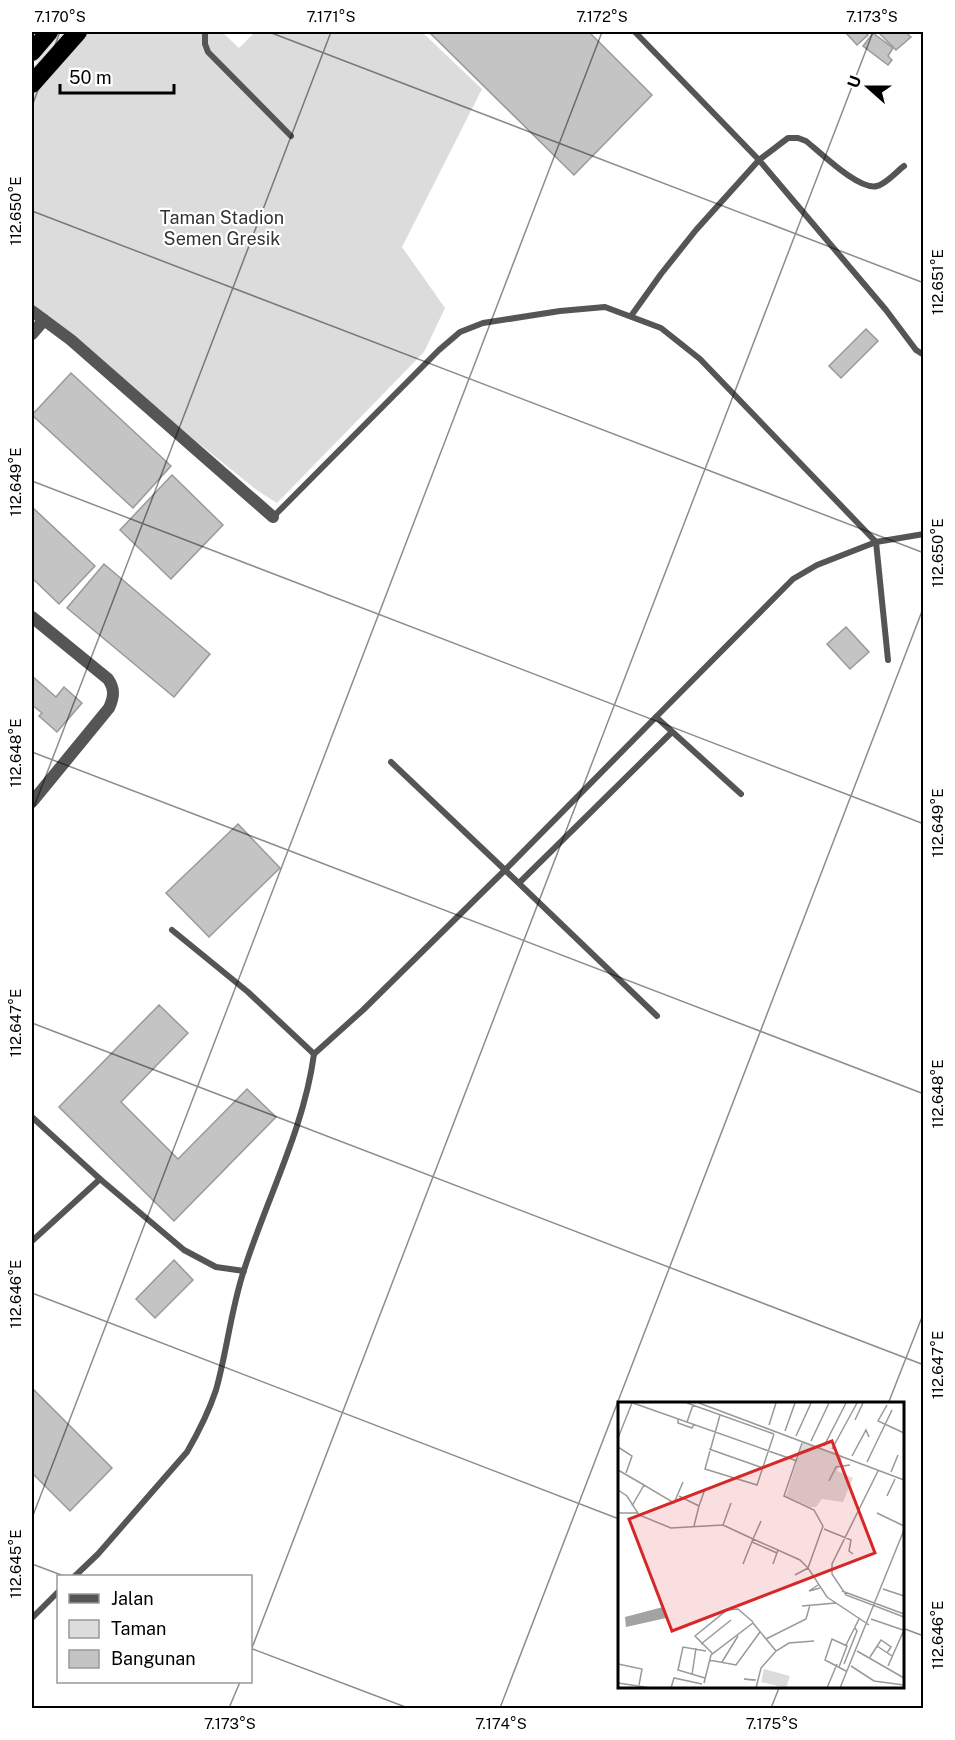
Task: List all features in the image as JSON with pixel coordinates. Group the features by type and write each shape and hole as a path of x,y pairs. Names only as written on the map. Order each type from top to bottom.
{"highway":[{"path":"32,52 49,32"},
{"path":"32,84 78,32"}],"street":[{"path":"32,311 71,340 273,517"},
{"path":"32,334 44,320"},
{"path":"32,617 108,679 113,686 113,699 109,708 32,802"}],"lane":[{"path":"205,32 208,52 291,136"},
{"path":"635,32 759,160 886,310 916,350 924,355"},
{"path":"632,316 661,274 696,230 759,160 788,138 806,141 856,181 866,186 878,186 904,166"},
{"path":"273,517 439,350 460,332 483,323 560,311 604,307 661,328 700,359 876,542 888,660"},
{"path":"76,1575 98,1554 188,1452 197,1435 215,1391 244,1271 286,1159 311,1075 314,1054 363,1010 505,870 793,579 817,565 876,542 924,534"},
{"path":"656,717 741,794"},
{"path":"519,883 672,732"},
{"path":"391,762 657,1016"},
{"path":"172,930 248,992 314,1054"},
{"path":"32,1117 100,1179 184,1250 216,1267 244,1271"},
{"path":"32,1241 100,1179"},
{"path":"32,1618 57,1593"}],"green space":[{"name":"Taman Stadion Semen Gresik","path":"80,32 222,32 239,48 255,32 422,32 482,89 402,247 445,308 424,352 277,503 258,491 32,309 32,85"}],"building":[{"path":"429,32 589,32 652,95 574,175"},
{"path":"845,32 864,32 868,35 857,45"},
{"path":"878,32 905,32 911,37 896,50"},
{"path":"873,33 893,48 888,56 892,60 888,65 863,46"},
{"path":"866,329 878,341 841,378 829,366"},
{"path":"71,373 171,466 133,508 32,415"},
{"path":"172,475 223,525 171,579 120,530"},
{"path":"32,507 95,566 59,604 32,578"},
{"path":"104,564 210,654 174,697 67,608"},
{"path":"846,627 869,652 850,669 827,644"},
{"path":"32,676 56,697 64,687 82,703 57,732 39,716 42,713 32,705"},
{"path":"238,824 280,868 209,937 166,893"},
{"path":"159,1005 188,1033 121,1102 178,1159 247,1089 276,1117 174,1221 59,1107"},
{"path":"174,1260 193,1280 155,1318 136,1299"},
{"path":"32,1388 112,1468 70,1511 32,1473"}]}
